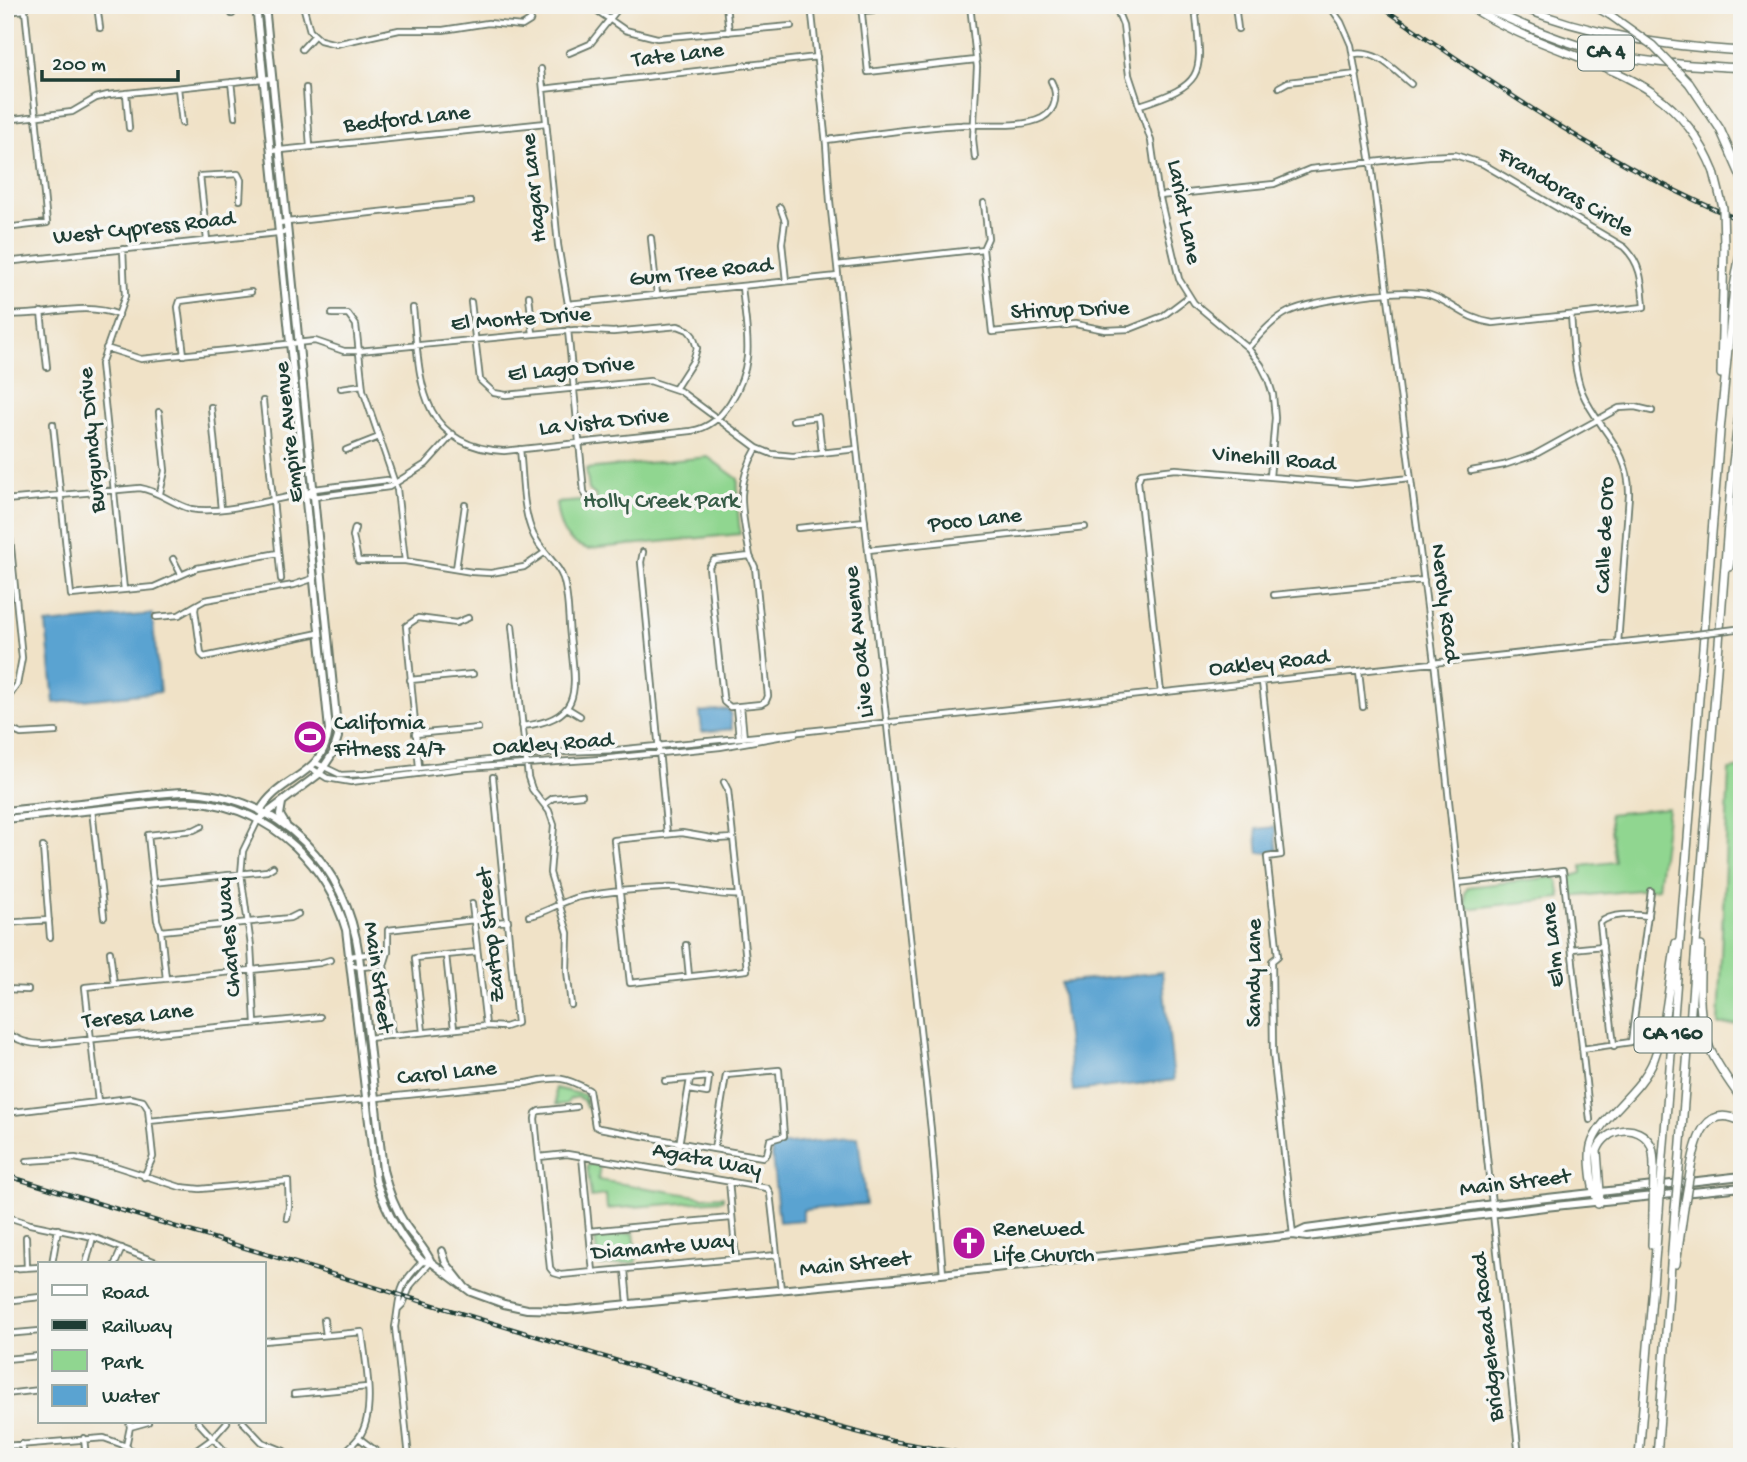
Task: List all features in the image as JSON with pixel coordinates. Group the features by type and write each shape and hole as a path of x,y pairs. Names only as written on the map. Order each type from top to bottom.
{"highway":[{"path":"1469,5 1521,34 1622,74 1650,89 1674,110 1700,144 1714,172 1723,208 1720,431"},
{"name":"CA 4","path":"1479,5 1549,36 1602,52 1636,59 1742,68"},
{"name":"CA 4","path":"1517,5 1550,19 1591,31 1687,47 1742,51"},
{"path":"1592,5 1652,45 1689,83 1715,120 1742,179"},
{"name":"CA 160","path":"1639,1457 1650,1326 1658,1168 1683,901 1720,431 1734,287 1741,247"},
{"path":"1722,616 1735,440 1742,389"},
{"name":"CA 160","path":"1657,1457 1722,616 1742,470"},
{"path":"1704,841 1706,867 1700,932 1702,1020 1713,1056 1742,1100"},
{"path":"1597,1192 1590,1157 1594,1137 1639,1085 1655,1057 1683,901"},
{"path":"1665,1355 1669,1342 1684,1208 1698,1137 1704,1126 1721,1117 1735,1118 1742,1122"},
{"path":"1598,1204 1597,1151 1603,1139 1614,1132 1633,1131 1644,1137 1658,1168"}],"main road":[{"name":"Empire Avenue","path":"256,5 279,150 306,494 329,730 326,746 313,766"},
{"name":"Empire Avenue","path":"258,820 321,771 333,753 338,737 314,493 278,223 271,151 265,5"},
{"path":"315,580 320,581 326,607"},
{"path":"260,810 284,784 313,766"},
{"name":"Main Street","path":"5,811 189,792 226,798 260,810 288,828 319,857 339,887 353,922 361,967 383,1170 388,1190 408,1229 430,1259 465,1288 504,1304 528,1309 567,1310 943,1274 1293,1234 1306,1229 1493,1204 1742,1176"},
{"path":"283,801 280,815 288,828"},
{"name":"Main Street","path":"5,819 195,802 233,809 258,820 287,839 314,866 339,909 346,930 374,1170 382,1198 400,1234 422,1261"},
{"name":"Charles Way","path":"258,820 260,810"},
{"name":"Main Street","path":"1293,1234 1307,1237 1494,1213 1742,1187"},
{"path":"442,1251 446,1263 465,1288"},
{"path":"422,1261 430,1259"}],"street":[{"path":"97,5 100,28"},
{"path":"230,5 232,14"},
{"path":"303,5 307,26 314,36 337,44 399,30 443,30 488,23 522,26 530,20 534,5"},
{"path":"589,5 610,21 633,33 657,38 791,26"},
{"path":"569,53 590,44 621,5"},
{"path":"726,5 729,32"},
{"name":"Live Oak Avenue","path":"811,5 931,1130 943,1274"},
{"path":"970,5 976,60 975,158"},
{"name":"Lariat Lane","path":"1115,5 1123,25 1128,68 1151,141 1174,268 1188,297 1248,348 1261,365 1273,395 1275,418 1270,477"},
{"path":"1140,105 1182,90 1195,76 1200,53 1195,5"},
{"path":"1235,5 1238,29"},
{"name":"Neroly Road","path":"1329,5 1341,22 1353,54 1371,163 1435,664 1494,1213"},
{"path":"908,6 861,8 868,72 976,60"},
{"path":"5,12 25,10 47,223 5,228"},
{"path":"302,49 314,36"},
{"path":"1353,54 1364,52 1377,56 1411,84"},
{"name":"Tate Lane","path":"543,89 817,57"},
{"name":"Hagar Lane","path":"541,69 558,246 568,304"},
{"path":"1279,87 1288,82 1357,74"},
{"path":"5,120 72,112 96,98 126,93 268,78"},
{"path":"826,140 963,124 1033,121 1045,116 1055,101 1055,89 1051,81"},
{"path":"231,82 235,117"},
{"path":"178,88 182,122"},
{"path":"306,88 310,147"},
{"path":"126,93 129,128"},
{"name":"Bedford Lane","path":"271,151 547,123"},
{"name":"Frandoras Circle","path":"1248,348 1274,321 1303,306 1405,292 1430,295 1469,317 1493,323 1644,307 1639,266 1624,247 1473,159 1444,154 1371,163"},
{"path":"1159,196 1274,184 1310,169 1371,163"},
{"path":"207,240 200,176 238,174 241,180 240,200"},
{"path":"278,223 471,202"},
{"name":"Stirrup Drive","path":"984,203 988,238 983,249 992,332 1075,324 1105,330 1130,329 1152,322 1188,297"},
{"path":"780,206 785,221 782,243 786,281"},
{"name":"West Cypress Road","path":"5,262 287,232"},
{"path":"651,237 657,295"},
{"name":"Burgundy Drive","path":"123,249 126,291 101,371 124,590"},
{"path":"837,265 983,249"},
{"name":"Gum Tree Road","path":"568,304 838,276"},
{"path":"717,418 739,388 746,370 749,350 742,286"},
{"path":"184,355 178,307 180,301 251,292"},
{"path":"529,296 533,334"},
{"name":"El Lago Drive","path":"471,302 480,380 494,393 506,395 641,381 660,383 675,388 757,448 782,456 857,449"},
{"path":"5,314 93,308 119,315"},
{"name":"La Vista Drive","path":"413,308 423,393 439,422 466,442 485,449 520,449 691,431 704,428 717,418"},
{"path":"41,312 47,367"},
{"path":"332,314 342,313 354,320 362,385 400,499 405,561"},
{"name":"Calle de Oro","path":"1571,315 1580,386 1620,452 1628,474 1629,495 1618,643"},
{"name":"El Monte Drive","path":"106,348 141,359 322,342 344,351 359,351 580,329 604,332 672,325 683,327 693,336 697,348 693,360 675,388"},
{"path":"568,330 584,492 589,500"},
{"path":"341,388 362,385"},
{"path":"263,401 281,579"},
{"path":"211,407 221,509"},
{"path":"1471,471 1504,465 1534,455 1610,411 1628,407 1652,411"},
{"path":"159,412 165,471 160,493"},
{"path":"793,420 818,417 822,453"},
{"path":"53,424 71,595 153,587 197,568 278,553"},
{"path":"6,500 141,488 160,493 188,508 206,511 314,493 377,490 389,487 426,464 453,434"},
{"path":"346,450 379,437"},
{"path":"750,556 714,560 709,567 723,697 727,705 764,703 768,696 755,567 744,534 741,497 742,483 757,448"},
{"path":"520,449 528,521 544,553 560,571 565,587 575,682 567,708 552,720 522,726"},
{"name":"Vinehill Road","path":"1161,693 1138,478 1144,472 1172,469 1356,484 1410,478"},
{"path":"5,487 22,667 17,684 5,702"},
{"path":"456,569 465,505"},
{"path":"799,528 865,521"},
{"name":"Poco Lane","path":"868,550 1085,527"},
{"path":"355,528 353,536 358,561 405,561 481,573 524,567 544,553"},
{"path":"642,552 640,562 667,834"},
{"path":"173,559 181,575"},
{"path":"5,566 13,565"},
{"path":"156,617 179,615 205,600 315,580"},
{"path":"1274,595 1424,580"},
{"path":"196,605 198,639 204,657 320,633"},
{"path":"419,767 405,634 408,623 418,618 456,623 468,618"},
{"path":"512,626 529,782 545,804 554,825 550,873 568,933 567,971 571,1005"},
{"name":"Oakley Road","path":"313,766 335,781 351,782 453,770 659,753 799,732 1739,629"},
{"path":"1359,672 1363,707"},
{"path":"410,680 473,674"},
{"name":"Sandy Lane","path":"1262,682 1281,855 1267,857 1278,956 1272,961 1273,1053 1293,1234"},
{"path":"738,706 742,740"},
{"path":"567,708 580,716"},
{"path":"5,727 29,734 56,732"},
{"path":"415,734 478,728"},
{"name":"Oakley Road","path":"321,771 351,775 525,756 742,740"},
{"name":"Zartop Street","path":"368,1038 486,1026 505,1027 517,1023 519,1019 493,777"},
{"path":"723,782 728,790 747,970 629,983 614,840 667,834 733,838"},
{"path":"545,804 553,798 582,795"},
{"path":"92,810 104,917"},
{"name":"Charles Way","path":"255,1023 251,946 242,874 243,851 258,820"},
{"path":"166,979 148,835 194,830 202,826"},
{"path":"43,847 50,937"},
{"path":"152,883 267,871 273,867"},
{"name":"Elm Lane","path":"1458,883 1563,871 1590,1120"},
{"path":"528,916 546,912 580,897 620,892 683,887 729,896 739,895"},
{"path":"1582,1049 1628,1044 1632,1039 1651,891"},
{"path":"472,904 486,1026"},
{"path":"161,931 290,918 298,914"},
{"path":"1614,1046 1600,923 1603,920 1639,914 1648,916"},
{"path":"5,923 49,920"},
{"path":"392,1036 384,965 388,952 388,930 474,920 488,923 508,921"},
{"path":"686,945 689,976"},
{"path":"1572,950 1603,946"},
{"path":"110,952 114,984"},
{"path":"350,956 388,952"},
{"path":"423,1032 415,958 478,952"},
{"path":"446,955 454,1029"},
{"path":"98,1102 85,987 320,964 330,960"},
{"path":"351,965 384,965"},
{"path":"5,989 28,990"},
{"name":"Teresa Lane","path":"5,1031 16,1040 29,1044 320,1017"},
{"name":"Carol Lane","path":"149,1121 365,1101 567,1078 589,1090 595,1126 679,1145 763,1157 767,1154 768,1141 784,1136 779,1070 726,1075 714,1149"},
{"path":"665,1081 709,1077 707,1093 689,1090"},
{"path":"679,1145 690,1079"},
{"path":"5,1113 98,1102 137,1099 143,1101 148,1109 153,1157 144,1177"},
{"path":"539,1157 536,1113 576,1107"},
{"name":"Agata Way","path":"539,1157 567,1154 762,1186 769,1190 781,1290"},
{"path":"582,1156 593,1272"},
{"name":"Diamante Way","path":"539,1157 551,1268 554,1273 561,1275 777,1255"},
{"path":"27,1161 75,1158 115,1166 180,1187 200,1189 288,1181 287,1219"},
{"path":"729,1181 736,1259"},
{"name":"Bridgehead Road","path":"1494,1213 1519,1457"},
{"path":"5,1216 93,1237 156,1262"},
{"path":"589,1231 731,1218"},
{"path":"52,1262 58,1229"},
{"path":"26,1237 27,1268"},
{"path":"87,1262 93,1237"},
{"path":"116,1262 122,1248"},
{"path":"398,1309 430,1259"},
{"path":"409,1457 395,1327 398,1309 396,1303 402,1285 422,1261"},
{"path":"5,1269 38,1267"},
{"path":"625,1269 628,1304"},
{"path":"5,1301 38,1297"},
{"path":"324,1320 326,1335"},
{"path":"5,1334 38,1331"},
{"path":"266,1341 362,1332 367,1418 359,1438 340,1457"},
{"path":"5,1359 38,1356"},
{"path":"293,1394 367,1387"},
{"path":"5,1394 38,1390"},
{"path":"126,1446 129,1424"},
{"path":"200,1424 230,1457"},
{"path":"187,1457 212,1439 225,1424"},
{"path":"245,1424 262,1442 284,1451"},
{"path":"84,1438 86,1457"},
{"path":"5,1446 104,1438 126,1446 138,1457"},
{"path":"359,1438 376,1451"},
{"path":"22,1444 24,1457"}],"green space":[{"name":"Holly Creek Park","path":"708,457 738,479 740,534 588,549 573,542 564,533 556,503 581,501 583,506 590,508 597,503 596,496 589,490 586,469"},
{"path":"1742,768 1742,1024 1718,1025 1729,770"},
{"path":"1668,808 1658,888 1570,897 1569,877 1582,873 1582,866 1615,862 1609,814"},
{"path":"1553,877 1558,880 1561,898 1466,909 1465,893 1468,887"},
{"path":"555,1088 585,1095 587,1109 583,1100 577,1097 566,1104 556,1105"},
{"path":"600,1165 598,1180 703,1197 723,1196 723,1200 607,1209 606,1195 591,1197 587,1166"},
{"path":"634,1233 637,1262 601,1266 598,1264 595,1239 597,1236"}],"water":[{"path":"152,614 160,692 54,703 46,624"},
{"path":"730,711 732,729 702,732 700,712"},
{"path":"1275,827 1277,851 1259,853 1256,829"},
{"path":"1162,972 1174,1080 1073,1091 1061,983"},
{"path":"858,1137 866,1204 803,1210 803,1220 779,1222 771,1146"}],"railway":[{"path":"1379,5 1554,123 1646,176 1742,221"},
{"path":"5,1175 819,1422 892,1441 984,1457"}],"place":[{"name":"California Fitness 24/7","path":"310,737"},
{"name":"Renewed Life Church","path":"969,1243"}]}
